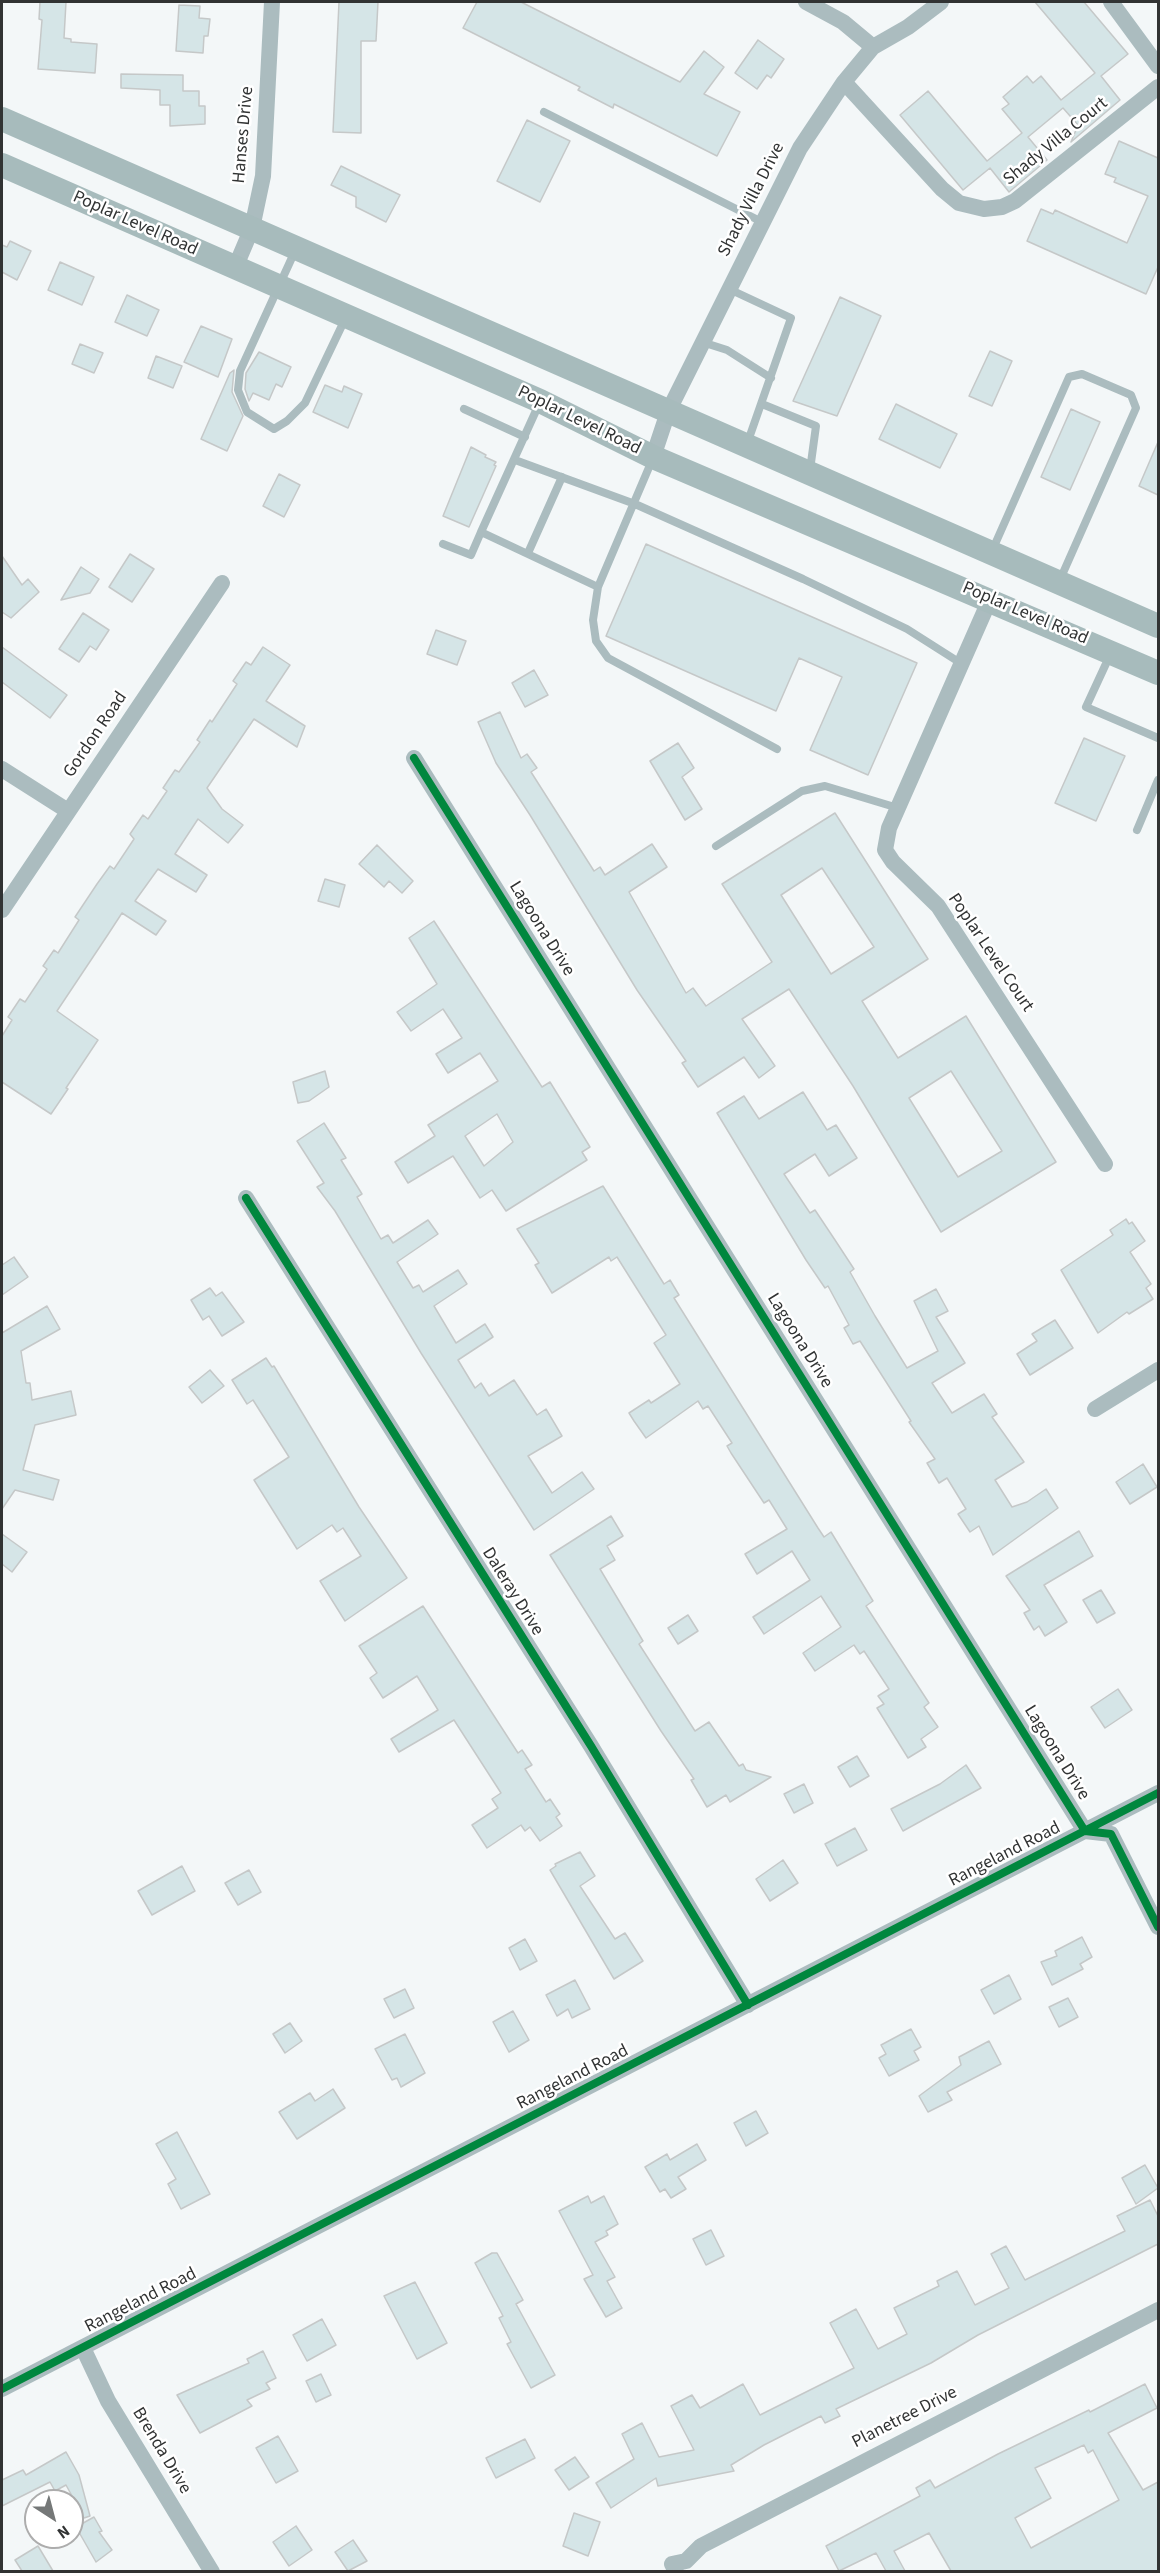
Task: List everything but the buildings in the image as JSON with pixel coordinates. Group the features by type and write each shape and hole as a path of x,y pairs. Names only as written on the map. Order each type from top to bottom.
{"main road":[{"path":"2,119 1158,626"},
{"name":"Poplar Level Road","path":"2,165 540,401 653,457 990,599 1158,673"}],"street":[{"name":"Hanses Drive","path":"235,268 252,228 263,176 272,2"},
{"path":"806,2 843,22 873,47"},
{"name":"Shady Villa Drive","path":"653,457 668,412 800,148 844,82 873,47 908,27 941,2"},
{"path":"1111,2 1158,66"},
{"name":"Shady Villa Court","path":"844,82 942,189 959,203 984,209 1002,207 1015,201 1158,87"},
{"name":"Gordon Road","path":"2,910 222,583"},
{"name":"Poplar Level Court","path":"990,599 889,828 885,850 893,862 938,906 1105,1164"},
{"name":"Lagoona Drive","path":"414,758 1085,1831"},
{"path":"2,770 68,812"},
{"name":"Daleray Drive","path":"246,1198 591,1746 748,2005"},
{"path":"1095,1409 1158,1370"},
{"name":"Rangeland Road","path":"2,2389 1158,1793"},
{"path":"1085,1831 1111,1834 1158,1927"},
{"name":"Planetree Drive","path":"674,2568 686,2561 701,2546 1158,2310"},
{"name":"Brenda Drive","path":"83,2348 108,2401 212,2571"}],"lane":[{"path":"544,112 762,222"},
{"path":"296,248 240,371 238,390 248,412 274,429 287,421 305,402 346,316"},
{"path":"729,289 792,318 747,446"},
{"path":"702,342 727,350 771,378"},
{"path":"991,553 1069,376 1082,374 1131,395 1136,408 1059,582"},
{"path":"443,544 471,555 540,401"},
{"path":"762,404 816,426 810,474"},
{"path":"464,409 525,436"},
{"path":"653,457 598,587 592,620 596,640 608,658 777,750"},
{"path":"515,460 634,504 803,579 907,629 962,664"},
{"path":"528,553 562,477"},
{"path":"481,532 598,587"},
{"path":"1111,652 1086,707 1158,738"},
{"path":"1137,830 1158,780"},
{"path":"716,846 802,791 825,786 898,808"}],"cycle path":[{"path":"414,758 1085,1831 1111,1834 1158,1927"},
{"path":"246,1198 591,1746 748,2005"},
{"path":"2,2389 1158,1793"}]}
